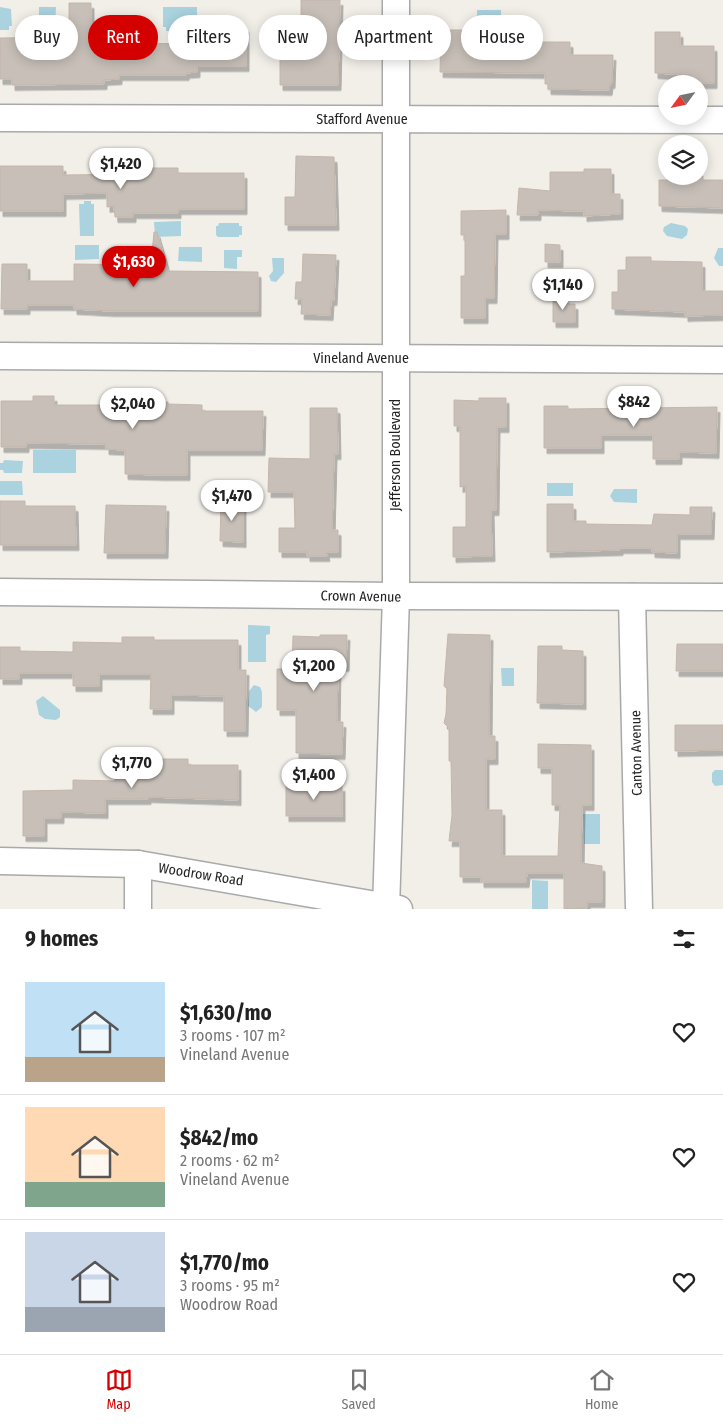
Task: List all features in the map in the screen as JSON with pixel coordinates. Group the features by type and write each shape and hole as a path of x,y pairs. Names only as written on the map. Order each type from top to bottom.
{"street":[{"name":"Jefferson Boulevard","path":"390,908 396,596 396,0"},
{"name":"Stafford Avenue","path":"0,118 723,120"},
{"name":"Vineland Avenue","path":"0,356 723,360"},
{"name":"Crown Avenue","path":"0,592 723,597"},
{"name":"Canton Avenue","path":"632,597 639,909"},
{"name":"Woodrow Road","path":"0,861 138,864 390,908"},
{"path":"138,864 138,909"}],"water":[{"path":"0,7 11,9 12,26 9,26 9,30 0,30"},
{"path":"39,7 56,7 56,15 39,15"},
{"path":"163,7 197,7 197,15 168,15 168,31 166,31 166,27 163,27"},
{"path":"477,10 501,10 501,15 477,15"},
{"path":"84,201 91,201 91,204 94,204 94,236 80,236 79,204 84,204"},
{"path":"181,221 181,236 155,237 154,222"},
{"path":"219,223 239,223 239,226 242,226 242,235 239,235 239,237 218,237 216,235 216,226"},
{"path":"671,223 685,226 688,229 687,235 682,239 667,236 663,231 664,227"},
{"path":"75,245 99,245 99,259 75,260"},
{"path":"179,247 202,247 202,262 178,261"},
{"path":"718,248 723,248 723,266 719,266 714,258"},
{"path":"224,250 242,250 242,257 237,257 237,269 224,268"},
{"path":"272,258 284,258 284,273 276,282 271,281 269,276 273,271"},
{"path":"33,450 76,450 76,473 33,473"},
{"path":"4,460 23,461 22,473 4,473 3,470 0,470 0,463 3,463"},
{"path":"0,481 22,481 23,495 0,495"},
{"path":"547,483 573,483 573,496 547,496"},
{"path":"215,484 242,485 241,500 214,499 214,496 210,496 210,487 214,487"},
{"path":"614,489 637,489 637,503 614,502 610,496"},
{"path":"248,625 270,626 270,634 266,635 266,662 248,662"},
{"path":"501,668 514,668 514,686 502,686"},
{"path":"254,685 260,687 262,692 262,707 256,712 248,706 249,691"},
{"path":"43,696 60,710 60,717 56,720 45,719 39,715 36,701"},
{"path":"715,770 723,770 723,785 715,786 712,782 712,773"},
{"path":"583,814 600,814 600,844 584,844"},
{"path":"532,880 548,881 548,909 532,909"}],"building":[{"path":"301,0 340,0 340,15 337,15 338,85 280,85 280,60 327,60 327,15 301,15"},
{"path":"69,3 91,3 91,15 88,15 88,60 158,60 158,44 168,44 168,60 246,60 246,66 197,66 197,72 186,73 186,75 119,75 119,79 104,80 104,84 12,85 12,79 0,79 0,38 15,38 15,60 78,60 78,15 69,15"},
{"path":"451,30 461,30 461,60 543,60 543,42 570,42 570,55 613,55 612,83 610,83 609,90 548,89 548,84 545,84 545,73 440,72 440,60 451,60"},
{"path":"655,32 680,32 680,46 714,46 714,83 708,83 708,75 655,73"},
{"path":"296,156 334,157 336,225 285,225 285,197 295,197"},
{"path":"0,166 63,166 63,175 151,174 151,168 178,168 178,173 244,173 244,209 178,209 178,213 133,213 133,217 115,217 114,206 107,207 107,193 63,194 63,211 0,211"},
{"path":"584,169 611,169 611,194 620,194 620,214 584,216 584,211 538,210 538,215 517,215 519,188 550,191 550,172 584,172"},
{"path":"708,180 723,180 723,208 659,206 659,185 708,185"},
{"path":"506,210 506,234 495,234 494,298 485,298 485,318 461,318 461,276 465,276 465,235 461,235 461,211"},
{"path":"154,232 157,232 168,271 258,272 258,311 111,311 74,309 74,305 27,305 27,309 1,309 2,264 27,264 27,281 74,281 74,264 151,265"},
{"path":"545,244 560,245 560,262 545,262"},
{"path":"303,254 336,255 334,300 331,300 330,315 301,314 302,299 295,299 296,282 302,282"},
{"path":"626,257 651,257 651,261 702,262 702,291 723,291 723,315 685,316 685,312 612,309 612,292 618,292 618,270 626,270"},
{"path":"553,298 568,299 568,304 575,304 575,322 553,322"},
{"path":"33,396 54,396 54,405 108,405 108,401 168,402 168,404 202,405 202,411 263,411 262,450 187,450 187,475 160,475 125,474 125,450 106,449 106,444 26,443 26,447 1,447 1,401 33,401"},
{"path":"479,398 506,398 506,427 497,427 496,510 491,510 492,556 453,557 453,527 466,527 466,486 460,487 460,426 454,426 454,400 479,401"},
{"path":"544,406 568,406 568,409 717,407 716,453 679,452 679,459 653,459 653,435 601,435 601,448 544,448"},
{"path":"310,408 337,408 338,454 334,454 332,530 338,530 338,552 326,552 327,556 307,556 307,552 279,552 279,528 295,528 294,492 268,492 269,458 310,459"},
{"path":"0,501 25,501 25,506 75,506 76,545 0,545"},
{"path":"221,501 243,502 243,542 220,541"},
{"path":"547,504 573,504 573,521 586,521 586,524 652,525 654,514 690,515 690,507 712,507 711,534 677,534 677,553 652,552 652,548 547,552"},
{"path":"106,505 166,506 165,553 104,553"},
{"path":"448,634 490,635 489,736 495,736 495,759 486,759 486,810 502,810 502,856 558,856 560,805 552,805 552,768 538,768 538,744 591,745 591,805 582,805 581,863 602,866 602,902 587,902 587,908 564,909 564,873 527,873 526,882 481,882 481,877 460,877 460,841 449,841 452,815 451,761 449,761 449,728 444,723 447,689 444,686"},
{"path":"320,635 347,635 346,666 338,665 337,722 343,722 342,754 296,753 296,710 277,710 277,669 292,669 293,636 320,637"},
{"path":"122,637 154,637 154,640 238,640 238,670 246,670 245,731 224,731 224,696 171,695 171,709 150,709 151,674 99,674 99,686 73,686 73,673 19,673 19,679 0,679 0,647 20,647 20,651 73,652 73,642 122,643"},
{"path":"677,644 723,644 723,671 676,671"},
{"path":"538,646 562,646 562,650 583,651 583,704 537,703"},
{"path":"675,725 723,725 723,750 675,751"},
{"path":"138,759 188,759 188,765 238,765 238,800 148,797 148,799 105,799 105,813 61,812 61,818 44,818 44,836 23,836 23,791 73,790 73,780 115,781 115,764 138,765"},
{"path":"286,786 342,786 342,816 286,816"}]}
